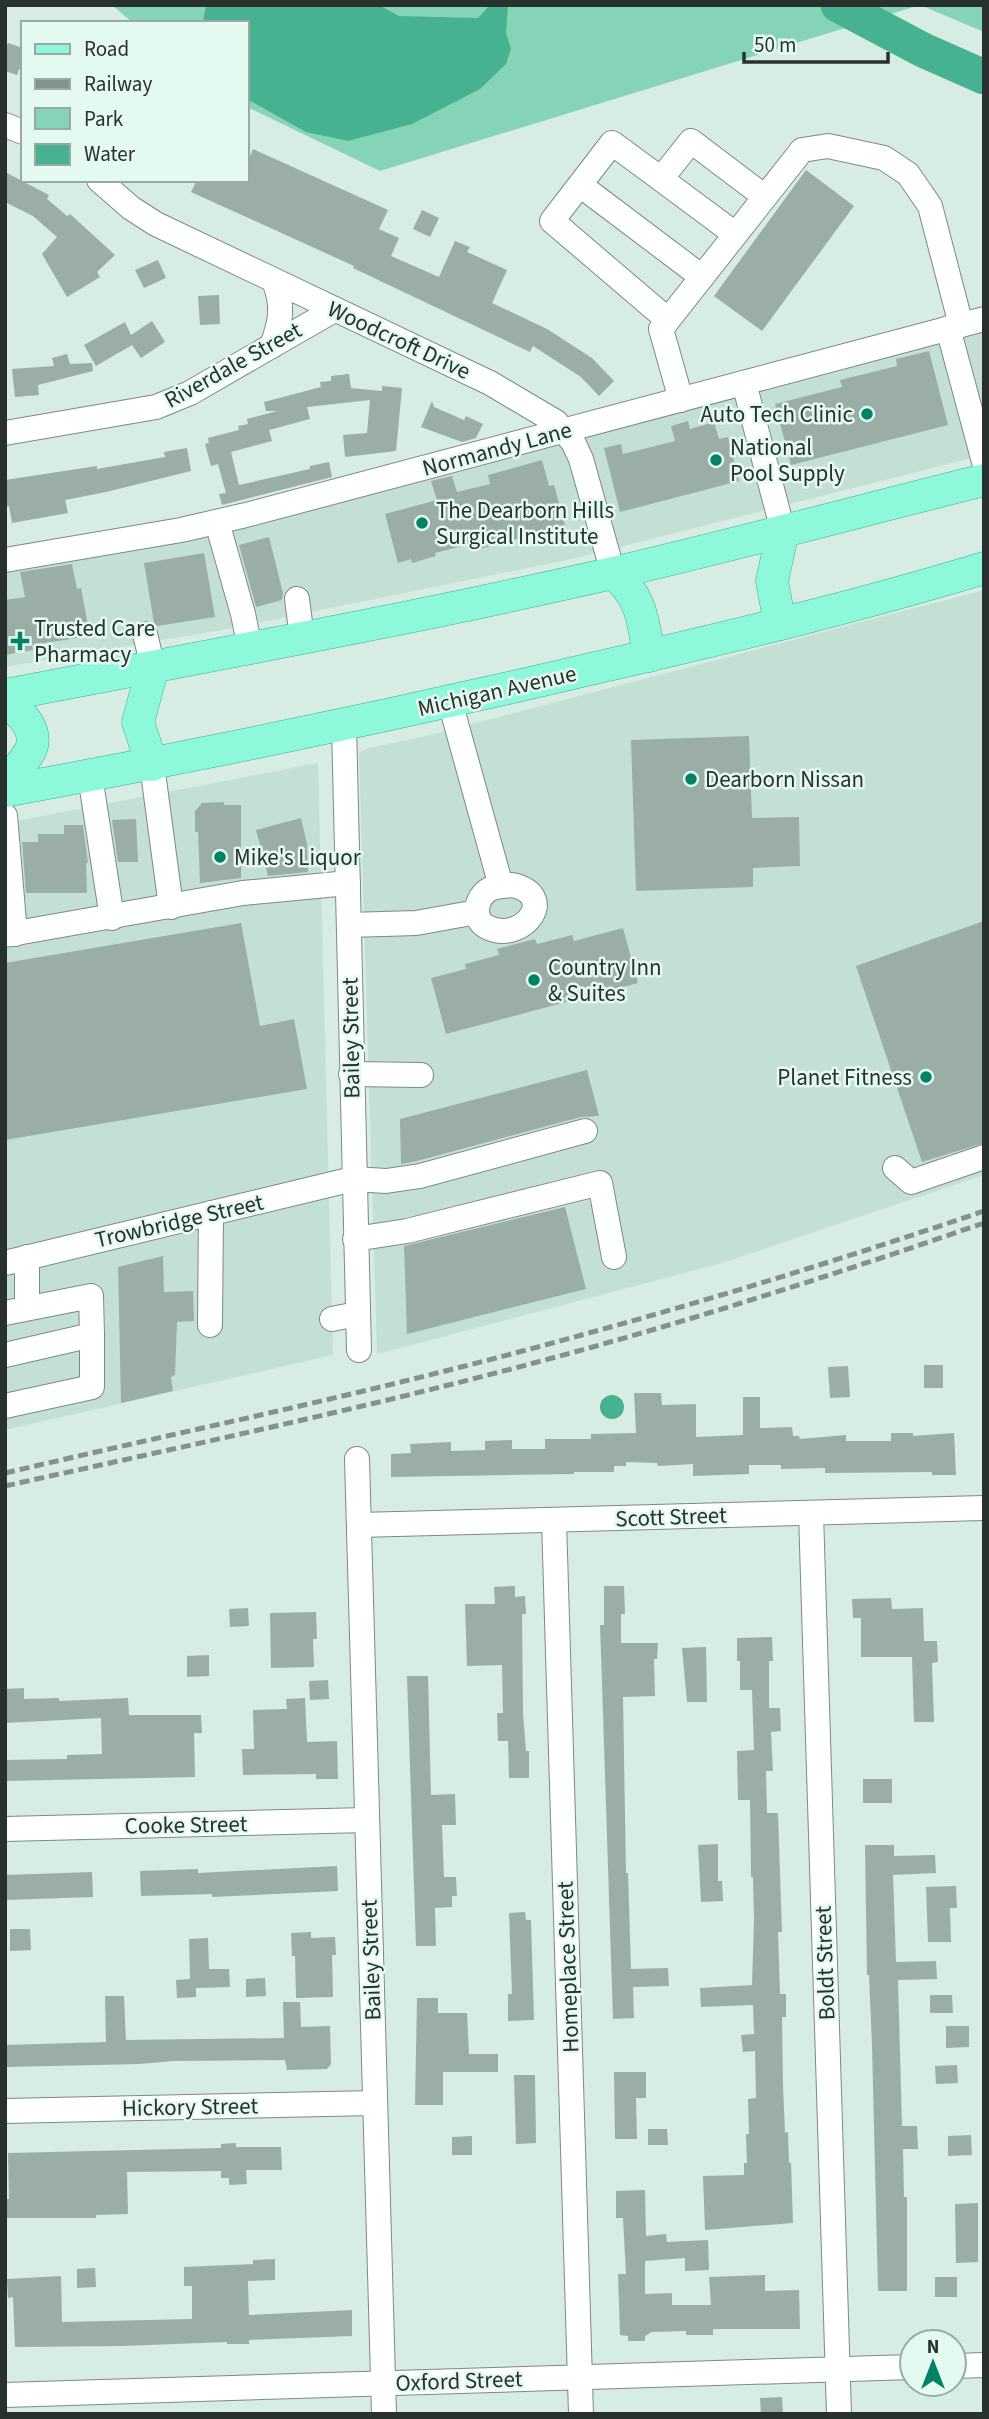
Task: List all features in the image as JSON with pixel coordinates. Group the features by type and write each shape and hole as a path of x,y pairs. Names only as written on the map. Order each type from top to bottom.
{"main road":[{"path":"5,695 302,638 613,573 984,480"},
{"path":"780,624 772,581 783,531"},
{"name":"Michigan Avenue","path":"5,788 152,765 450,702 780,624 984,568"},
{"path":"613,573 625,582 635,595 649,656"},
{"path":"152,765 138,722 153,667"},
{"path":"5,704 23,716 31,733 32,748 5,788"}],"street":[{"path":"661,179 691,141 765,197"},
{"path":"668,320 552,221 612,143 735,234"},
{"path":"681,400 661,329 802,150 828,146 884,158 908,174 930,206 964,324 984,462"},
{"name":"Woodcroft Drive","path":"101,182 131,208 156,224 490,383 545,414 565,431 581,459 613,573"},
{"path":"580,185 702,277"},
{"path":"272,345 282,314 274,281"},
{"name":"Riverdale Street","path":"5,433 156,407 190,393 334,310"},
{"name":"Normandy Lane","path":"5,560 217,522 964,324"},
{"path":"744,383 783,531"},
{"path":"217,522 250,648"},
{"path":"297,600 302,638"},
{"path":"145,634 153,667"},
{"path":"450,702 501,886"},
{"name":"Bailey Street","path":"344,725 359,1350"},
{"path":"152,765 171,907"},
{"path":"90,775 111,918"},
{"path":"7,825 10,935 243,893 348,883"},
{"path":"501,886 520,886 528,892 536,905 530,919 514,929 496,930 482,924 477,912 478,902 485,893 501,886"},
{"path":"349,925 416,923 477,912"},
{"path":"351,1074 421,1075"},
{"name":"Trowbridge Street","path":"16,1260 353,1179 386,1181 420,1176 585,1131"},
{"path":"895,1168 911,1182 984,1157"},
{"path":"355,1239 407,1231 600,1183 614,1257"},
{"path":"210,1325 211,1213"},
{"path":"5,1406 92,1387 91,1296 16,1311 16,1260"},
{"path":"332,1319 357,1314"},
{"path":"5,1354 92,1335"},
{"name":"Bailey Street","path":"357,1460 384,2414"},
{"name":"Scott Street","path":"359,1515 554,1520 984,1508"},
{"name":"Boldt Street","path":"811,1513 839,2414"},
{"name":"Homeplace Street","path":"554,1520 582,2414"},
{"name":"Cooke Street","path":"5,1829 367,1821"},
{"name":"Hickory Street","path":"5,2111 375,2103"},
{"name":"Oxford Street","path":"5,2395 898,2368"}],"shaded area":[{"path":"984,310 984,455 572,559 222,630 5,667 5,550 216,515"},
{"path":"984,590 984,1175 722,1263 377,1354 359,753 369,748 426,736"},
{"path":"318,763 333,1355 5,1430 5,823"}],"green space":[{"path":"112,5 920,5 380,171 248,107 248,21 131,21"},
{"path":"920,5 984,5 984,32"}],"water":[{"path":"206,5 379,5 399,16 478,18 490,5 508,5 506,33 511,49 506,64 480,89 412,124 348,141 306,132 248,100 248,21 203,21"},
{"path":"612,1395 620,1399 624,1407 620,1415 612,1419 604,1415 600,1407 604,1399"}],"building":[{"path":"8,43 21,47 21,70 19,69 17,75 5,71 5,51"},
{"path":"253,149 388,210 379,229 399,238 391,256 439,277 455,241 470,247 467,252 507,270 492,303 547,329 592,358 614,381 599,396 581,377 533,346 530,352 353,268 354,266 191,192 196,182 248,182 248,162"},
{"path":"806,170 854,206 762,331 714,296"},
{"path":"5,172 49,195 47,199 67,216 70,214 115,255 97,272 100,277 67,297 42,254 57,237 33,216 5,202"},
{"path":"422,210 439,218 430,237 413,229"},
{"path":"158,260 166,278 144,288 135,270"},
{"path":"219,295 220,324 200,325 198,296"},
{"path":"152,321 165,342 141,358 132,345 96,366 84,345 125,322 131,335"},
{"path":"929,351 948,425 791,465 775,404 842,387 840,380 897,366 896,359"},
{"path":"67,354 70,364 92,363 93,371 38,385 39,395 15,397 12,369 54,366 52,358"},
{"path":"349,374 351,388 382,391 382,386 402,388 396,451 345,457 343,435 367,433 370,400 307,407 310,419 269,430 272,441 231,452 239,485 329,462 332,477 222,505 219,494 226,493 218,464 211,466 205,444 209,443 208,438 239,430 238,426 248,424 247,419 277,411 266,411 264,402 321,387 320,382 331,381 331,376"},
{"path":"432,401 434,407 464,420 466,416 483,424 476,438 462,442 421,427"},
{"path":"688,421 690,429 714,422 719,439 728,437 739,481 620,512 604,448 621,444 623,454 675,441 671,426"},
{"path":"187,448 191,471 65,500 68,513 12,523 9,506 5,507 5,480 97,466 97,469 165,457 164,452"},
{"path":"542,460 549,486 554,485 565,526 472,551 470,544 435,553 436,556 412,563 411,559 398,563 385,514 437,500 431,481 452,476 457,492 490,484 488,475"},
{"path":"269,537 283,593 282,600 256,607 239,545"},
{"path":"204,553 215,617 157,626 154,623 144,563"},
{"path":"72,564 77,589 81,588 90,636 32,645 33,650 5,655 5,600 25,597 20,572"},
{"name":"Dearborn Nissan","path":"749,736 752,818 799,817 800,866 753,868 753,887 636,891 631,740"},
{"name":"Mike's Liquor","path":"224,802 224,805 241,805 241,878 200,883 195,811 202,803"},
{"path":"301,818 307,844 308,872 268,876 256,830"},
{"path":"136,819 138,862 118,862 112,820"},
{"path":"64,825 83,825 88,863 87,893 26,893 22,842 38,842 38,834 64,834"},
{"path":"984,921 984,1143 922,1162 856,966"},
{"path":"241,923 260,1026 294,1019 307,1089 5,1140 5,963"},
{"name":"Country Inn & Suites","path":"623,928 638,983 446,1034 431,978 466,969 465,964 499,955 497,949 535,939 537,944 572,935 574,941"},
{"path":"587,1070 599,1116 581,1117 401,1164 400,1119"},
{"path":"565,1207 586,1289 407,1334 404,1246"},
{"path":"163,1256 164,1292 193,1291 194,1321 177,1322 175,1375 171,1377 173,1391 121,1403 118,1267"},
{"path":"924,1365 943,1365 943,1388 924,1388"},
{"path":"848,1366 850,1397 830,1398 828,1367"},
{"path":"634,1393 661,1393 662,1405 696,1404 696,1437 743,1435 743,1397 760,1397 760,1428 792,1427 793,1436 799,1436 800,1439 846,1435 846,1441 891,1441 891,1433 913,1433 913,1436 954,1433 956,1475 932,1475 932,1472 825,1473 825,1468 781,1469 781,1465 749,1465 749,1474 693,1476 693,1464 658,1466 657,1463 626,1462 626,1466 614,1466 614,1472 391,1477 391,1454 411,1453 410,1444 451,1442 451,1451 485,1450 485,1441 512,1440 512,1449 545,1449 545,1439 591,1439 591,1434 636,1433"},
{"path":"515,1586 515,1597 525,1596 526,1614 522,1614 523,1713 526,1751 529,1751 529,1778 509,1778 508,1741 498,1741 497,1713 503,1713 502,1665 467,1666 465,1604 495,1604 494,1587"},
{"path":"604,1586 624,1586 625,1614 621,1614 621,1643 658,1643 657,1659 654,1659 655,1696 623,1697 626,1873 631,1969 668,1968 669,1986 633,1987 634,2018 613,2019 600,1625 604,1625"},
{"path":"891,1598 892,1609 923,1608 924,1641 937,1641 938,1662 932,1663 934,1722 914,1722 912,1657 861,1657 861,1618 853,1618 852,1599"},
{"path":"248,1608 249,1626 230,1627 229,1609"},
{"path":"316,1612 314,1667 271,1668 270,1613"},
{"path":"772,1637 769,1708 780,1708 781,1731 771,1732 773,1771 766,1771 767,1813 778,1813 782,1932 778,1932 780,1994 786,1994 786,2017 782,2017 783,2086 785,2133 788,2132 791,2163 793,2223 705,2230 703,2176 744,2175 744,2163 747,2163 746,2134 749,2134 748,2099 756,2098 755,2051 743,2052 741,2035 754,2034 753,2005 701,2007 700,1988 752,1985 754,1920 750,1800 738,1800 737,1751 754,1750 752,1690 740,1690 737,1638"},
{"path":"706,1647 707,1702 687,1702 682,1648"},
{"path":"209,1655 209,1676 187,1677 187,1656"},
{"path":"407,1676 428,1676 431,1795 455,1794 456,1825 442,1825 444,1877 456,1877 457,1896 452,1896 452,1907 435,1908 436,1946 416,1946"},
{"path":"328,1680 329,1699 310,1700 309,1681"},
{"path":"24,1688 24,1699 59,1698 59,1701 128,1698 129,1715 201,1715 202,1733 194,1733 195,1777 5,1781 5,1760 67,1759 67,1755 102,1754 101,1718 5,1723 5,1689"},
{"path":"305,1698 307,1742 337,1741 338,1779 316,1779 316,1774 243,1775 242,1749 254,1749 253,1710 287,1709 286,1699"},
{"path":"863,1779 892,1779 892,1803 863,1803"},
{"path":"718,1844 718,1881 722,1881 723,1901 701,1902 698,1845"},
{"path":"865,1845 894,1845 894,1856 935,1855 936,1873 893,1875 896,1962 936,1961 937,1979 898,1980 902,2126 917,2126 918,2149 903,2149 904,2197 907,2197 907,2291 878,2291"},
{"path":"337,1866 338,1891 212,1897 212,1894 141,1896 140,1871 198,1869 198,1873"},
{"path":"92,1872 93,1897 5,1900 5,1875"},
{"path":"956,1886 957,1908 950,1908 951,1942 928,1942 926,1887"},
{"path":"525,1912 526,1920 531,1920 534,2020 508,2021 508,1994 512,1994 509,1913"},
{"path":"10,1929 30,1929 31,1950 10,1951"},
{"path":"311,1932 311,1938 335,1937 336,1955 332,1955 333,1997 296,1998 295,1956 292,1956 291,1933"},
{"path":"208,1938 209,1969 229,1969 230,1987 196,1988 196,1997 177,1998 176,1980 190,1979 189,1939"},
{"path":"265,1978 266,1996 246,1997 246,1979"},
{"path":"930,1995 952,1995 953,2013 930,2013"},
{"path":"105,1996 124,1996 126,2040 284,2038 283,2002 300,2002 301,2027 330,2026 331,2064 327,2069 287,2070 285,2060 6,2067 5,2045 106,2042"},
{"path":"417,1998 438,1998 438,2013 467,2013 469,2054 498,2054 498,2072 443,2072 443,2105 415,2105"},
{"path":"946,2026 969,2026 969,2047 946,2048"},
{"path":"957,2065 958,2083 936,2084 935,2066"},
{"path":"614,2072 646,2072 646,2098 636,2098 637,2139 615,2139"},
{"path":"514,2075 535,2075 536,2143 516,2144"},
{"path":"648,2129 667,2129 668,2145 648,2145"},
{"path":"971,2135 972,2155 948,2156 948,2136"},
{"path":"472,2136 472,2155 452,2155 452,2137"},
{"path":"236,2143 236,2147 281,2147 282,2170 246,2170 247,2184 229,2185 229,2178 221,2178 221,2171 127,2172 128,2214 96,2215 96,2218 6,2218 5,2199 9,2199 8,2153 221,2148 221,2144"},
{"path":"645,2190 646,2236 666,2234 667,2242 708,2240 709,2270 685,2271 685,2258 645,2261 645,2294 672,2293 672,2305 711,2305 709,2277 765,2275 765,2291 799,2290 800,2329 713,2329 713,2335 686,2335 686,2331 652,2332 645,2336 645,2341 628,2341 628,2336 620,2335 618,2274 626,2274 623,2218 616,2218 616,2191"},
{"path":"978,2203 978,2262 956,2263 955,2204"},
{"path":"275,2259 275,2280 248,2281 249,2315 352,2310 352,2336 249,2340 249,2344 227,2342 15,2347 13,2297 8,2298 7,2279 61,2276 62,2322 192,2319 192,2286 184,2286 184,2267 253,2264 253,2260"},
{"path":"95,2268 96,2287 77,2288 77,2269"},
{"path":"935,2277 957,2277 957,2297 935,2297"},
{"path":"782,2397 783,2414 761,2414 760,2398"}],"waterway":[{"path":"838,5 923,50 984,77"}],"railway":[{"path":"5,1473 475,1364 768,1281 984,1211"},
{"path":"5,1486 478,1378 656,1329 984,1223"}],"place":[{"name":"Auto Tech Clinic","path":"867,414"},
{"name":"National Pool Supply","path":"716,460"},
{"name":"The Dearborn Hills Surgical Institute","path":"422,523"},
{"name":"Trusted Care Pharmacy","path":"20,641"},
{"name":"Dearborn Nissan","path":"691,779"},
{"name":"Mike's Liquor","path":"220,857"},
{"name":"Country Inn & Suites","path":"534,980"},
{"name":"Planet Fitness","path":"926,1077"}]}
